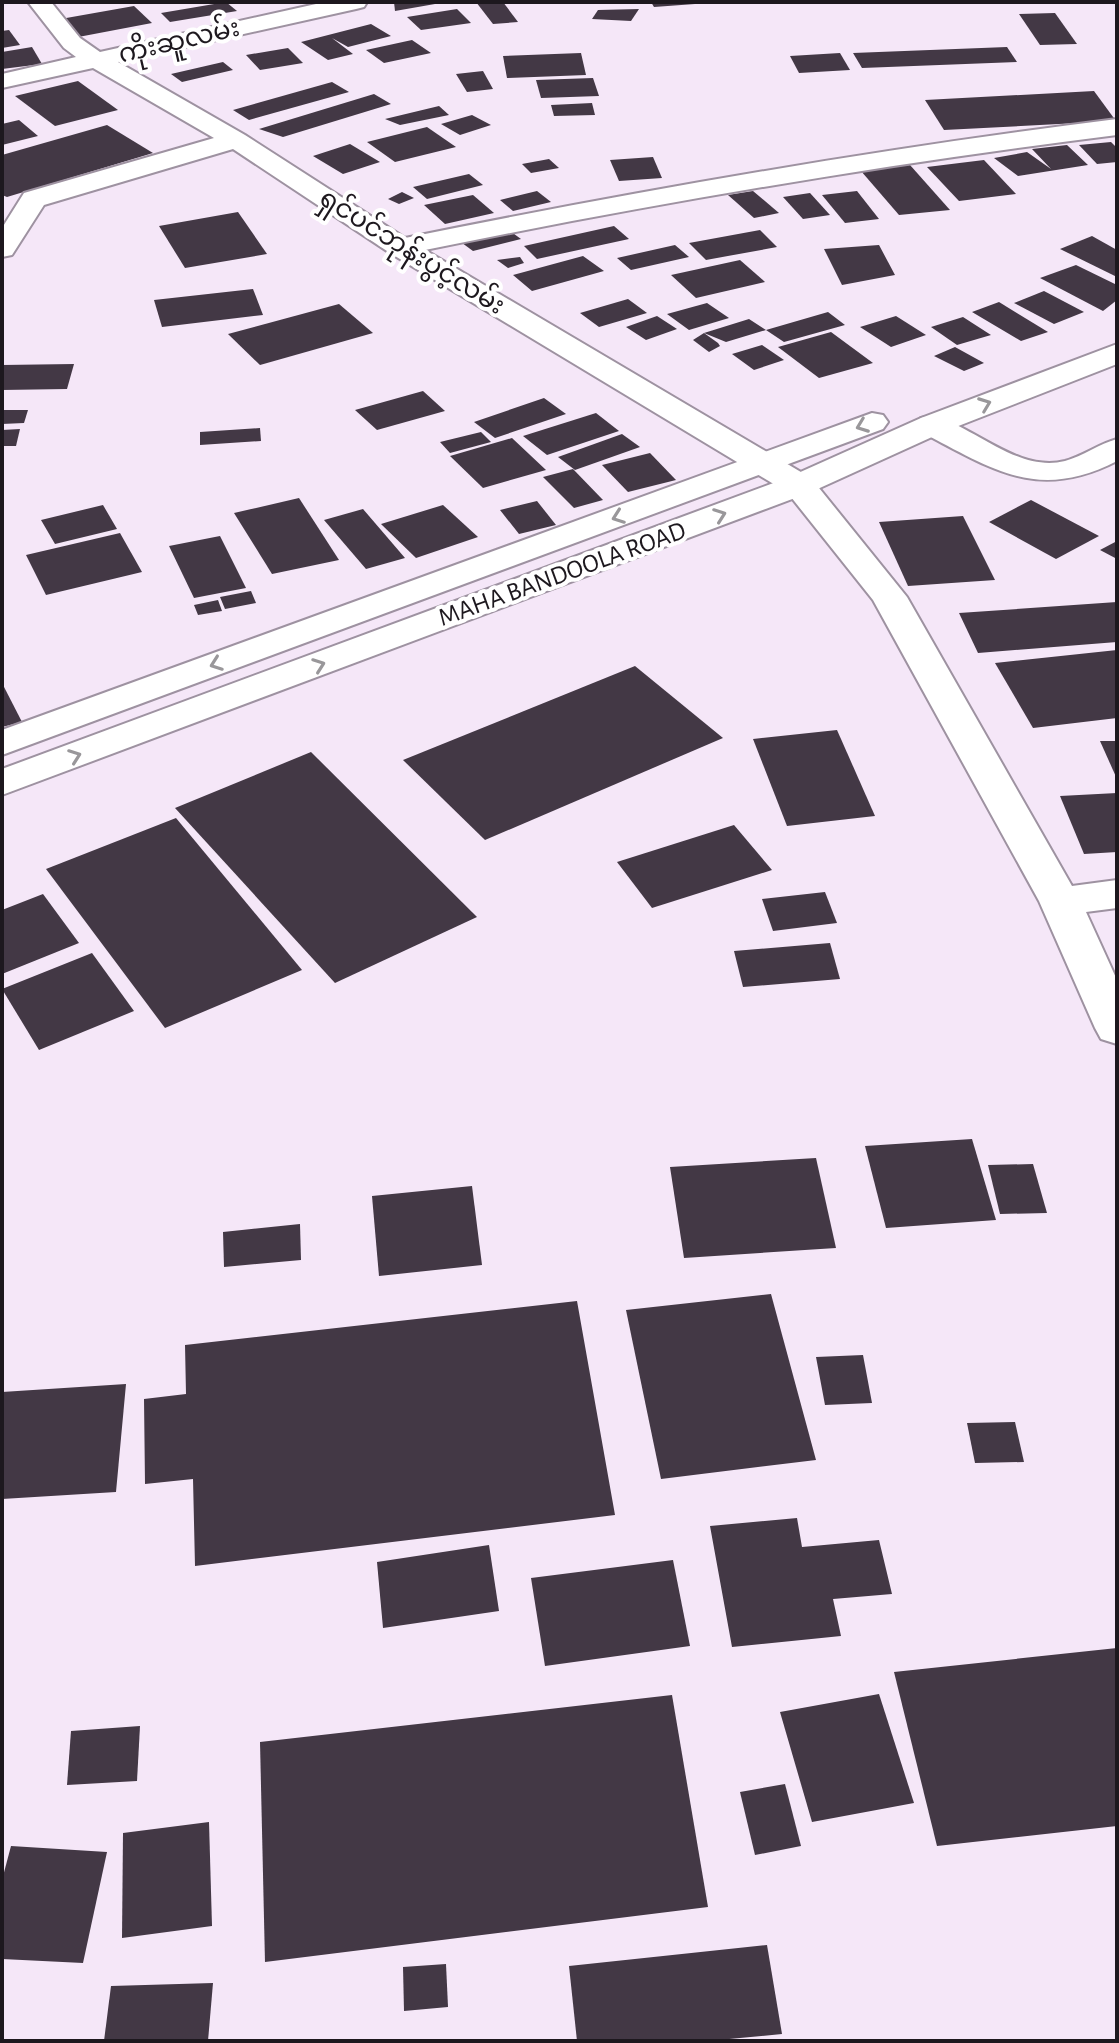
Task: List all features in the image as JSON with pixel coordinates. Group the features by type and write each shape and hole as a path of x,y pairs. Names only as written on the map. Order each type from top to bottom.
{"street":[{"name":"ရှင်ပင်ဘုန်းပွင့်လမ်း","path":"39,2 72,43 96,60 236,140 400,247 799,485"},
{"name":"ကိုးဆူလမ်း","path":"2,81 356,2"},
{"path":"400,247 595,207 954,146 1117,127"},
{"path":"2,249 34,199 236,140"},
{"name":"MAHA BANDOOLA ROAD","path":"2,743 763,464 1117,327"},
{"name":"MAHA BANDOOLA ROAD","path":"2,783 799,485 932,425 1117,353"},
{"path":"932,425 1009,463 1041,471 1067,471 1117,449"},
{"path":"799,485 889,597 1060,901 1117,1028"},
{"path":"1060,901 1117,894"}],"building":[{"path":"226,2 237,11 170,22 161,13"},
{"path":"394,2 434,2 435,4 395,11"},
{"path":"476,2 503,2 518,22 493,24"},
{"path":"651,2 694,2 695,4 654,7"},
{"path":"134,6 152,23 73,38 55,20"},
{"path":"457,9 471,23 421,30 407,17"},
{"path":"639,9 631,21 592,19 598,10"},
{"path":"1055,13 1077,44 1040,45 1019,14"},
{"path":"371,24 391,36 348,47 332,38 353,54 328,60 301,42"},
{"path":"9,30 20,45 2,48 2,31"},
{"path":"412,40 431,53 384,63 366,50"},
{"path":"32,47 42,64 2,69 2,52"},
{"path":"1007,47 1017,62 862,68 853,53"},
{"path":"288,48 303,63 260,70 246,55"},
{"path":"581,53 586,75 507,78 503,56"},
{"path":"840,53 850,70 799,73 790,56"},
{"path":"223,62 233,70 182,82 171,74"},
{"path":"483,71 493,89 467,92 456,74"},
{"path":"593,78 599,96 541,98 536,80"},
{"path":"78,81 118,110 55,126 15,96"},
{"path":"332,82 349,92 249,120 233,110"},
{"path":"1094,91 1116,121 944,130 925,100"},
{"path":"374,94 391,104 283,137 259,129"},
{"path":"592,103 595,115 554,116 551,105"},
{"path":"439,106 449,115 400,125 385,119"},
{"path":"472,115 491,125 460,135 441,124"},
{"path":"19,120 38,136 2,145 2,124"},
{"path":"107,125 153,153 7,197 2,195 2,155"},
{"path":"427,127 456,147 395,162 367,142"},
{"path":"1111,142 1117,148 1117,162 1097,164 1079,145"},
{"path":"350,144 380,162 343,174 313,156"},
{"path":"1067,145 1088,165 1018,176 994,158 1027,152 1051,169 1032,149"},
{"path":"653,157 662,178 619,181 610,160"},
{"path":"549,159 559,168 531,173 522,164"},
{"path":"984,160 1016,194 959,201 927,167"},
{"path":"910,165 950,210 899,215 861,171"},
{"path":"469,174 483,185 427,199 413,187"},
{"path":"537,191 551,202 513,211 500,200"},
{"path":"753,191 779,213 754,218 728,195"},
{"path":"857,191 879,219 845,223 822,195"},
{"path":"402,192 414,198 399,204 388,199"},
{"path":"810,193 830,215 803,219 783,197"},
{"path":"473,195 494,213 445,224 424,205"},
{"path":"238,212 267,254 185,268 159,226"},
{"path":"614,226 629,239 537,259 524,246"},
{"path":"506,228 521,239 473,251 458,240"},
{"path":"760,230 777,247 706,260 689,243"},
{"path":"1092,236 1117,250 1117,277 1060,249"},
{"path":"675,245 689,257 631,270 617,258"},
{"path":"879,245 895,275 842,285 824,249"},
{"path":"583,256 604,271 532,291 513,275"},
{"path":"520,257 524,263 508,268 497,260"},
{"path":"740,260 765,282 696,298 671,275"},
{"path":"1076,265 1117,285 1117,300 1103,311 1040,278"},
{"path":"253,289 263,315 162,327 154,300"},
{"path":"1044,291 1084,312 1054,324 1014,303"},
{"path":"628,299 647,313 599,327 580,313"},
{"path":"999,302 1048,332 1021,341 972,312"},
{"path":"707,303 729,318 689,330 667,314"},
{"path":"339,304 373,333 260,365 228,334"},
{"path":"828,312 845,325 784,342 766,330"},
{"path":"657,316 677,329 646,340 626,327"},
{"path":"896,316 926,335 891,347 860,327"},
{"path":"963,317 991,335 957,345 931,327"},
{"path":"749,319 766,330 726,342 704,333"},
{"path":"831,332 873,363 819,378 778,347"},
{"path":"704,333 720,346 709,352 693,340"},
{"path":"762,345 784,360 754,370 732,354"},
{"path":"955,347 984,363 964,371 934,356"},
{"path":"74,364 67,389 2,390 2,365"},
{"path":"423,391 445,411 377,430 355,410"},
{"path":"544,398 566,414 495,438 474,422"},
{"path":"2,410 28,410 24,423 2,424"},
{"path":"596,413 619,431 547,455 523,436"},
{"path":"260,428 261,441 200,445 200,432"},
{"path":"20,429 16,446 2,446 2,430"},
{"path":"481,432 491,442 450,453 440,442"},
{"path":"622,434 640,447 575,470 558,457"},
{"path":"512,438 546,470 483,488 450,456"},
{"path":"650,453 676,480 628,492 602,465"},
{"path":"573,469 603,500 574,508 543,477"},
{"path":"299,498 339,560 272,574 234,513"},
{"path":"1031,500 1099,536 1056,559 989,522"},
{"path":"537,501 556,525 519,534 500,510"},
{"path":"103,505 117,529 55,544 41,520"},
{"path":"443,505 478,537 416,558 381,524"},
{"path":"363,509 405,558 366,569 324,520"},
{"path":"963,516 995,580 908,586 879,522"},
{"path":"120,533 142,572 46,595 26,555"},
{"path":"220,536 246,588 194,598 169,546"},
{"path":"1117,541 1117,559 1100,550"},
{"path":"251,591 256,603 225,609 220,597"},
{"path":"218,600 222,611 198,615 194,605"},
{"path":"1117,602 1117,642 978,653 959,613"},
{"path":"1117,650 1117,718 1033,728 995,663"},
{"path":"635,666 723,738 485,840 403,760"},
{"path":"2,683 22,722 2,727"},
{"path":"837,730 875,816 787,826 753,739"},
{"path":"1100,741 1117,741 1117,779"},
{"path":"311,752 477,917 335,983 175,808"},
{"path":"1117,793 1117,852 1084,854 1060,796"},
{"path":"176,818 302,970 165,1028 46,869"},
{"path":"734,825 772,870 652,908 617,862"},
{"path":"825,892 837,923 773,931 762,899"},
{"path":"43,894 79,943 2,974 2,910"},
{"path":"830,943 840,979 743,987 734,951"},
{"path":"92,953 134,1011 39,1050 2,989"},
{"path":"972,1139 996,1220 886,1228 865,1146"},
{"path":"816,1158 836,1248 684,1258 670,1167"},
{"path":"1033,1164 1047,1213 1000,1214 988,1165"},
{"path":"472,1186 482,1265 379,1276 372,1196"},
{"path":"300,1224 301,1260 224,1267 223,1232"},
{"path":"771,1294 816,1460 661,1479 626,1310"},
{"path":"577,1301 615,1515 195,1566 193,1479 145,1484 144,1399 186,1394 185,1345"},
{"path":"863,1355 872,1403 825,1405 816,1357"},
{"path":"126,1384 116,1492 2,1499 2,1392"},
{"path":"1015,1422 1024,1462 975,1463 967,1423"},
{"path":"797,1518 802,1547 879,1540 892,1594 833,1599 841,1636 732,1647 710,1526"},
{"path":"489,1545 499,1611 383,1628 377,1562"},
{"path":"673,1560 690,1646 545,1666 531,1578"},
{"path":"1117,1648 1117,1826 937,1846 894,1672"},
{"path":"879,1694 914,1803 812,1822 780,1712"},
{"path":"672,1695 708,1907 265,1962 260,1742"},
{"path":"140,1726 137,1781 67,1785 71,1731"},
{"path":"785,1784 801,1846 755,1855 740,1792"},
{"path":"209,1822 212,1926 122,1938 123,1833"},
{"path":"11,1846 107,1852 83,1963 2,1959 2,1880"},
{"path":"767,1945 782,2034 708,2041 577,2041 569,1966"},
{"path":"446,1964 448,2007 404,2011 403,1967"},
{"path":"213,1983 208,2041 104,2041 111,1986"}]}
